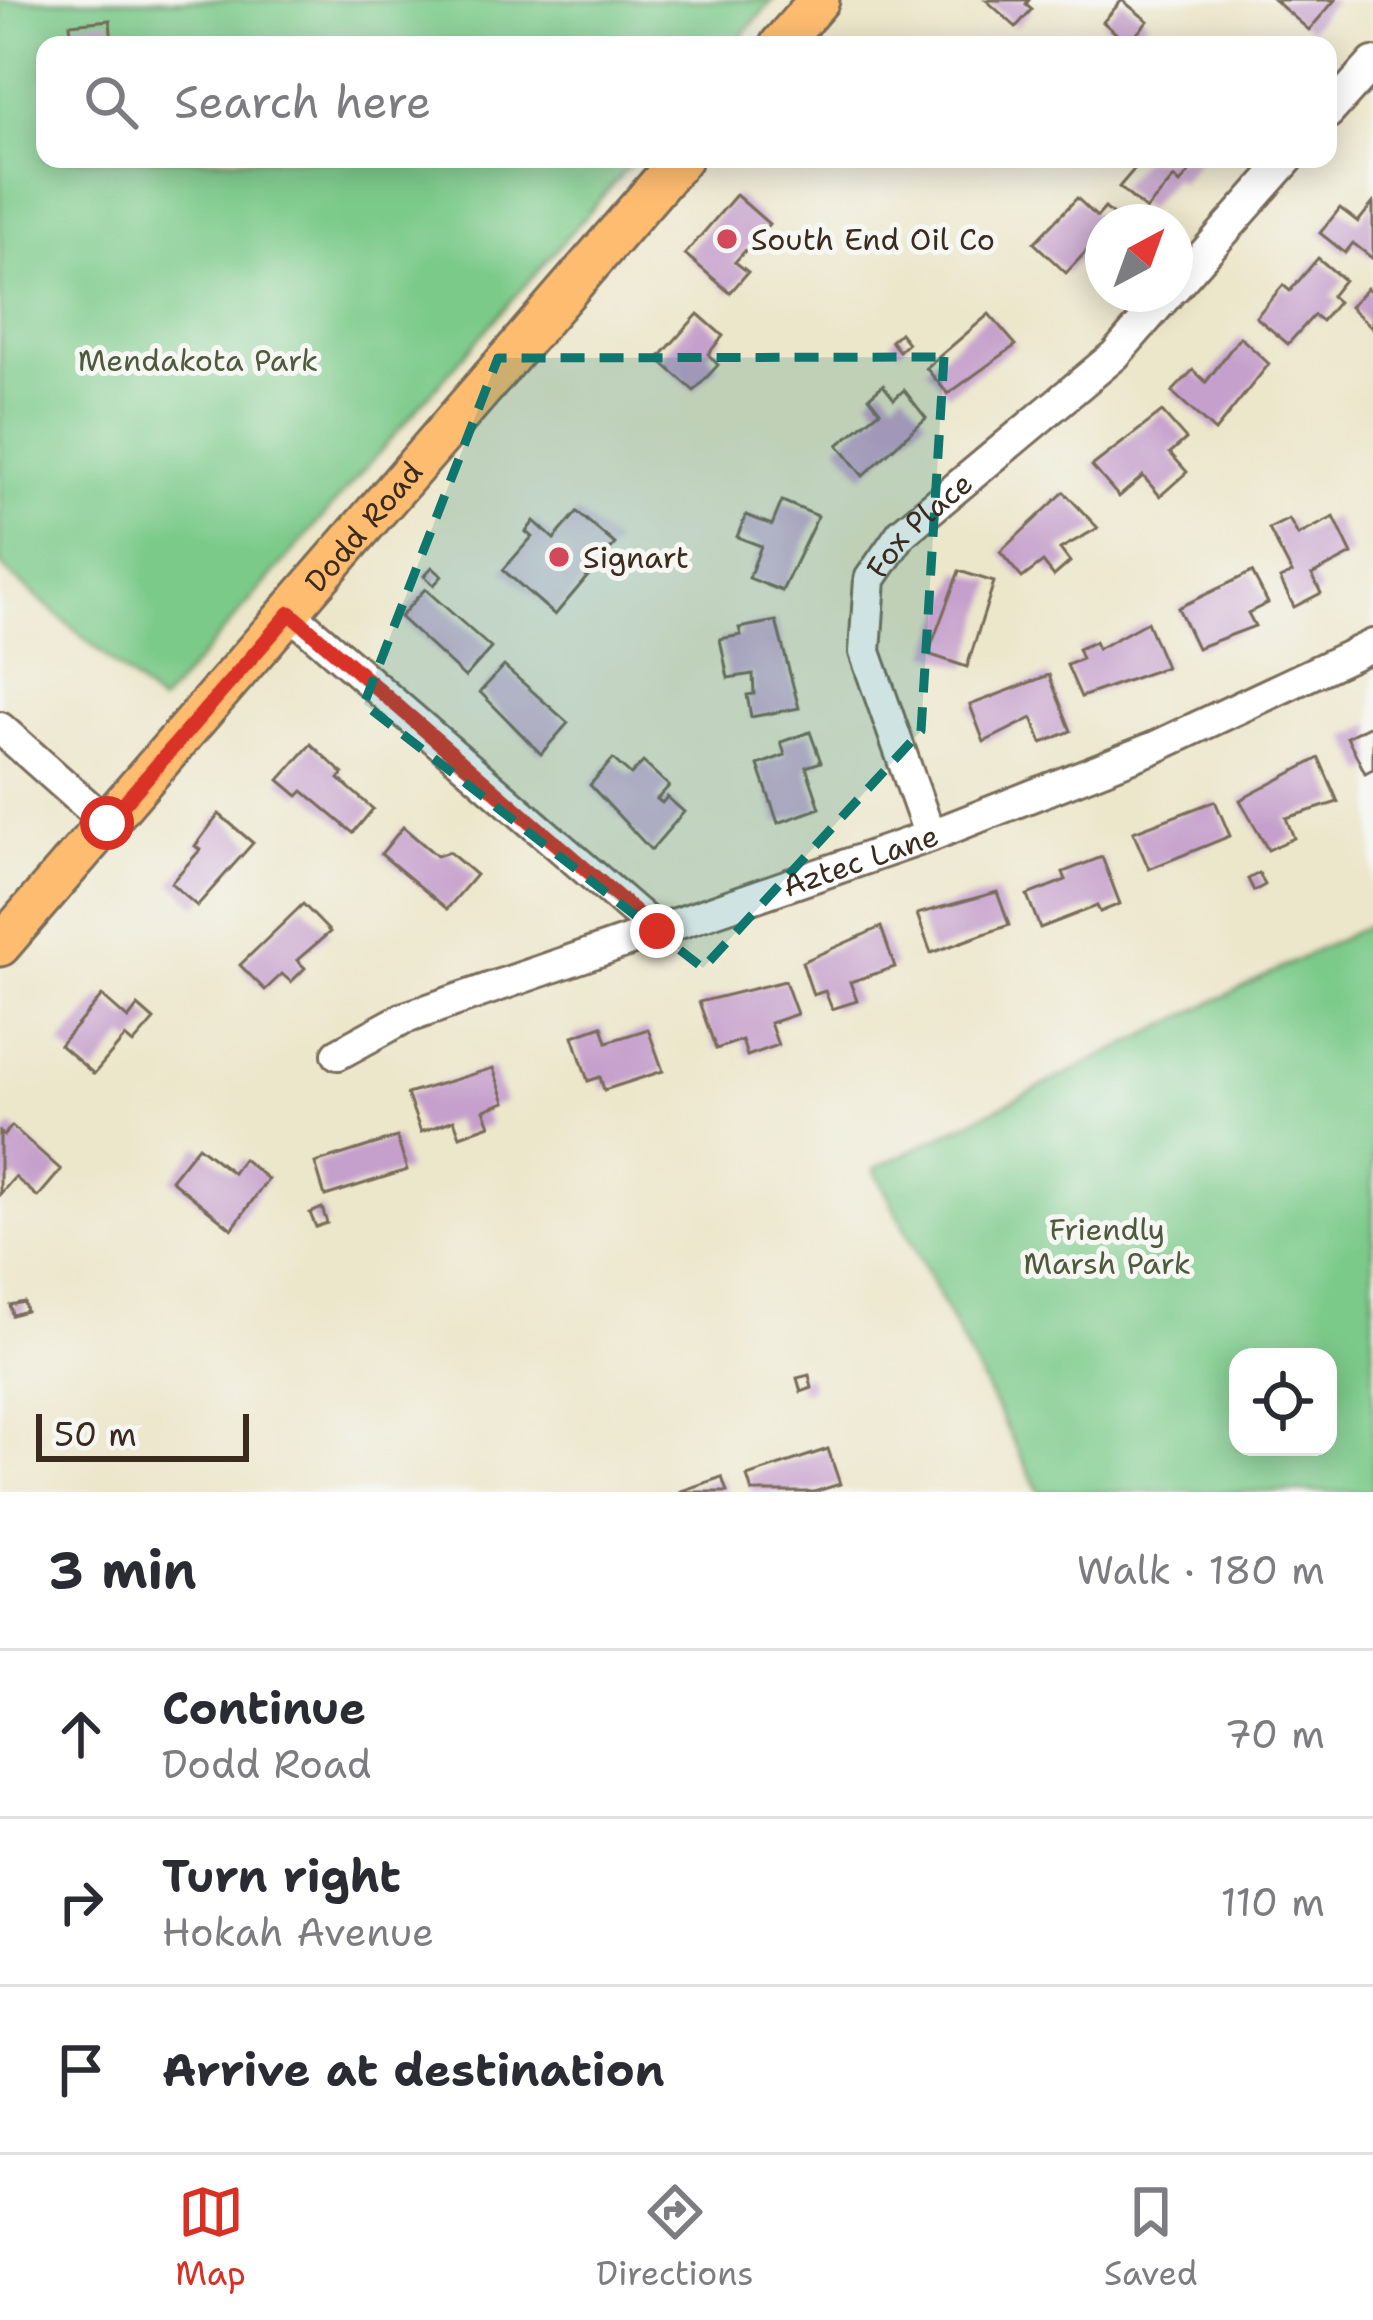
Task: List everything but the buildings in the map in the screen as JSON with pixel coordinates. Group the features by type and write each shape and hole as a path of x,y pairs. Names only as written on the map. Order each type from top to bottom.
{"main road":[{"path":"788,36 819,0"},
{"name":"Dodd Road","path":"0,946 673,168"}],"street":[{"path":"1337,103 1373,62"},
{"path":"1193,266 1280,168"},
{"name":"Fox Place","path":"930,836 865,652 870,579 902,533 1115,355 1152,312"},
{"path":"290,613 657,931"},
{"name":"Aztec Lane","path":"338,1054 402,1019 930,836 1153,748 1373,645"},
{"path":"0,728 107,823"}],"highlighted area":[{"path":"944,357 921,731 703,968 364,704 498,358"}],"green space":[{"name":"Mendakota Park","path":"0,0 773,0 742,36 36,36 36,168 627,168 160,704 0,565"},
{"name":"Friendly Marsh Park","path":"1373,923 1373,1492 1039,1492 874,1169"}],"place":[{"name":"South End Oil Co","path":"727,239"},
{"name":"Signart","path":"559,557"}],"route":[{"path":"107,823 290,613 657,931"}]}
